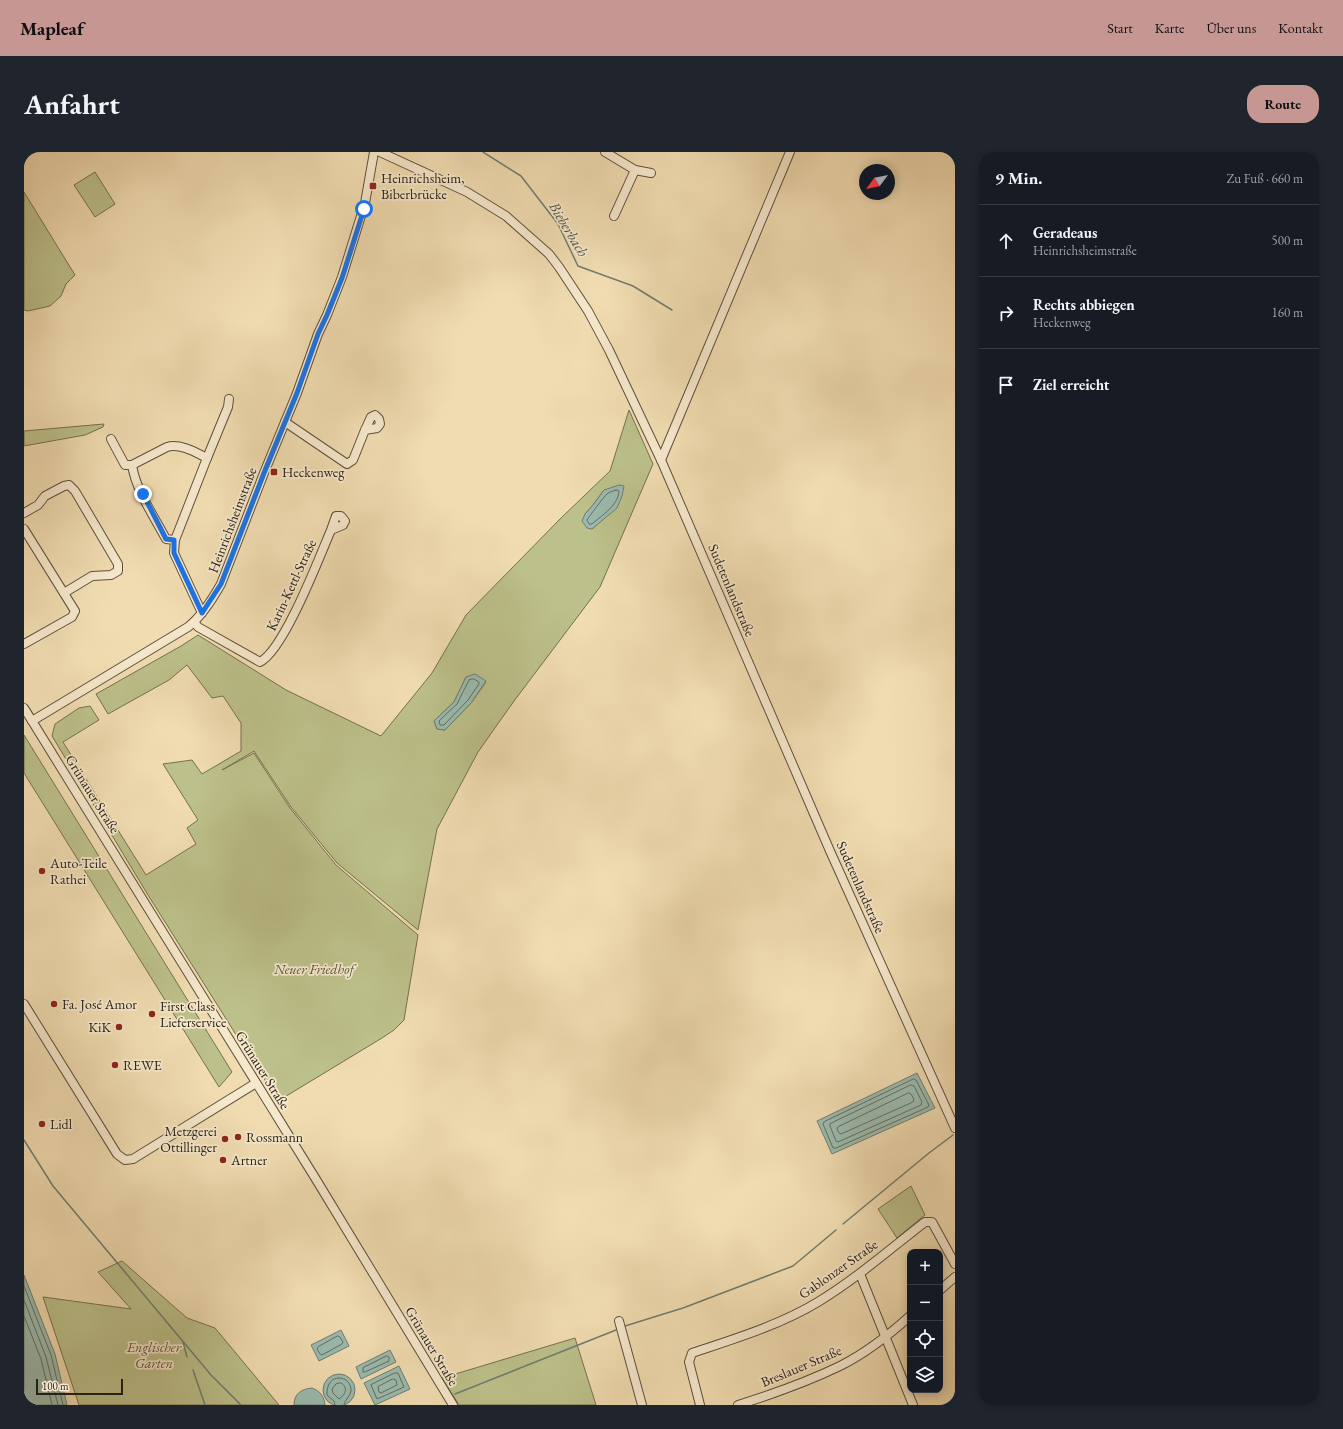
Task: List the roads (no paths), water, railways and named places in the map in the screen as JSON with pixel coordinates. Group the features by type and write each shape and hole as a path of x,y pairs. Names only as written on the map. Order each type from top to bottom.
{"street":[{"name":"Heinrichsheimstraße","path":"32,721 188,627 202,613 221,584 313,348 342,278 365,203 374,152"},
{"name":"Sudetenlandstraße","path":"380,152 467,192 506,216 549,254 588,311 609,350 661,460 830,851 955,1128"},
{"path":"605,152 635,170 651,173"},
{"path":"661,460 790,152"},
{"path":"614,216 635,170"},
{"path":"202,613 174,553 174,540 228,407 229,399"},
{"path":"285,422 347,464 353,460 366,430"},
{"path":"111,439 125,465 132,465 172,445 194,451 207,458"},
{"path":"132,465 143,494 166,539 174,540"},
{"path":"24,513 38,505 45,496 69,485 75,491 118,564 118,571 111,575 92,576 64,593"},
{"path":"24,528 75,611 72,617 24,644"},
{"name":"Karin-Kettl-Straße","path":"194,622 198,627 260,662 264,660 278,643 295,613 331,530"},
{"name":"Grünauer Straße","path":"24,708 453,1405"},
{"path":"24,1004 118,1154 125,1160 133,1159 256,1083"},
{"name":"Gablonzer Straße","path":"700,1405 689,1362 692,1353 756,1331 818,1303 860,1274 925,1222 932,1222 955,1264"},
{"path":"860,1274 914,1405"},
{"path":"943,1287 955,1277"},
{"name":"Breslauer Straße","path":"738,1405 786,1390 842,1365 886,1337 907,1319"},
{"path":"618,1321 642,1405"}],"water":[{"path":"619,485 624,486 617,508 592,529 587,528 582,521 585,514 604,490"},
{"path":"475,674 486,681 471,703 445,730 437,729 434,721 454,702 466,677"},
{"path":"917,1073 935,1108 832,1154 817,1121"},
{"path":"24,1275 55,1354 67,1405 24,1405"},
{"path":"341,1330 349,1346 319,1361 311,1345"},
{"path":"390,1350 396,1362 361,1379 356,1367"},
{"path":"399,1366 410,1389 375,1405 364,1383"},
{"path":"336,1374 342,1374 352,1381 355,1390 354,1396 348,1403 342,1406 336,1406 326,1399 323,1393 323,1387 330,1377"},
{"path":"312,1388 321,1394 325,1405 294,1405 295,1398 301,1391"}],"waterway":[{"name":"Bieberbach","path":"483,152 521,176 558,224 578,266 633,286 672,310"},
{"path":"843,1224 953,1135"},
{"path":"24,1140 53,1186 211,1375 241,1405"},
{"path":"625,1326 683,1308 793,1266 836,1230"},
{"path":"455,1394 616,1330"},
{"path":"183,1342 187,1357"},
{"path":"193,1370 205,1405"}],"place":[{"name":"Heinrichsheim, Biberbrücke","path":"373,186"},
{"name":"Heckenweg","path":"274,472"},
{"name":"Auto-Teile Rathei","path":"42,871"},
{"name":"Fa. José Amor","path":"54,1004"},
{"name":"First Class Lieferservice","path":"152,1014"},
{"name":"KiK","path":"119,1027"},
{"name":"REWE","path":"115,1065"},
{"name":"Lidl","path":"42,1124"},
{"name":"Rossmann","path":"238,1137"},
{"name":"Metzgerei Ottillinger","path":"225,1139"},
{"name":"Artner","path":"223,1160"}],"park label":[{"name":"Neuer Friedhof","path":"314,969"},
{"name":"Englischer Garten","path":"154,1356"}]}
